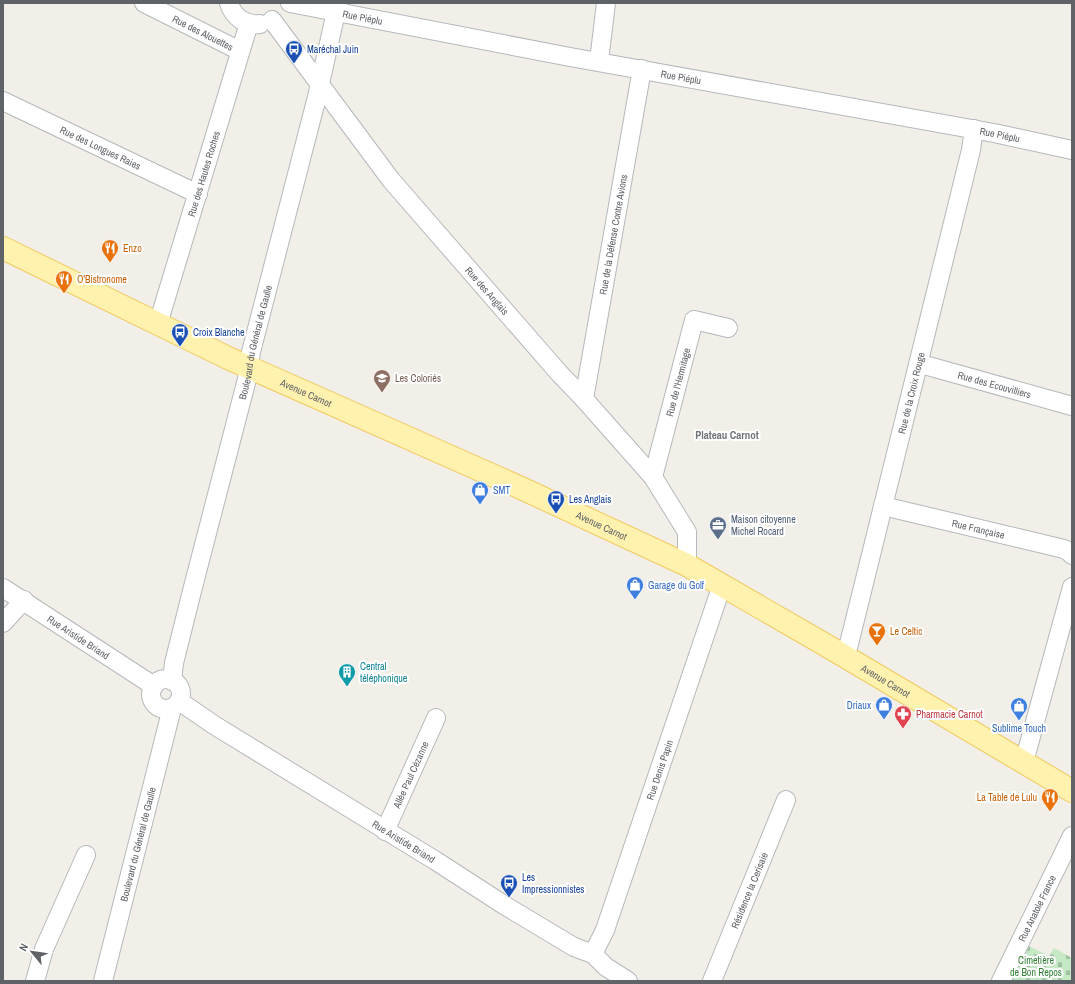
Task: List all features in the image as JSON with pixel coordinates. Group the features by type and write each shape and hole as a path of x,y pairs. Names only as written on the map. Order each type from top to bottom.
{"main road":[{"name":"Avenue Carnot","path":"3,248 221,354 521,488 687,565 846,656 1072,790"}],"street":[{"name":"Rue des Alouettes","path":"144,3 240,51"},
{"path":"229,3 234,14 240,20 256,24 272,20 278,15 284,3"},
{"name":"Rue Piéplu","path":"290,3 337,7 599,61 974,129 1072,150"},
{"path":"599,61 606,3"},
{"name":"Boulevard du Général de Gaulle","path":"172,681 174,663 248,379 248,366 320,83 337,7"},
{"name":"Rue des Anglais","path":"272,20 391,180 559,373 653,477 687,532 687,565"},
{"name":"Rue des Hautes Roches","path":"158,324 248,23"},
{"name":"Rue de la Défense Contre Avions","path":"584,399 642,69"},
{"name":"Rue des Longues Raies","path":"3,100 198,194"},
{"name":"Rue de la Croix Rouge","path":"846,656 971,150 974,129"},
{"name":"Rue de l'Hermitage","path":"653,477 694,320 728,328"},
{"name":"Rue des Ecouvilliers","path":"918,365 928,366 1072,406"},
{"name":"Rue Française","path":"883,506 1064,549 1072,555"},
{"name":"Rue Denis Papin","path":"593,954 605,930 722,585"},
{"path":"1024,762 1072,586"},
{"name":"Rue Aristide Briand","path":"3,588 24,600 154,686"},
{"path":"3,623 24,600"},
{"path":"162,680 172,681 179,687 180,696 175,704 162,708 154,703 151,694 154,686 162,680"},
{"name":"Boulevard du Général de Gaulle","path":"103,981 175,704"},
{"name":"Rue Aristide Briand","path":"175,704 214,725 574,947 593,954 606,967 628,981"},
{"name":"Allée Paul Cézanne","path":"386,831 436,718"},
{"name":"Résidence la Cerisaie","path":"712,981 786,800"},
{"name":"Rue Anatole France","path":"1001,981 1072,836"},
{"path":"35,981 44,949 86,855"}],"green space":[{"name":"Cimetière de Bon Repos","path":"1029,946 1049,956 1054,948 1072,958 1072,981 1012,981"}],"place":[{"name":"Maréchal Juin","path":"294,64"},
{"name":"Enzo","path":"110,263"},
{"name":"O'Bistronome","path":"64,294"},
{"name":"Croix Blanche","path":"180,347"},
{"name":"Les Coloriés","path":"382,393"},
{"name":"SMT","path":"480,505"},
{"name":"Les Anglais","path":"556,514"},
{"name":"Maison citoyenne Michel Rocard","path":"718,540"},
{"name":"Garage du Golf","path":"635,600"},
{"name":"Le Celtic","path":"877,646"},
{"name":"Central téléphonique","path":"347,687"},
{"name":"Driaux","path":"884,720"},
{"name":"Sublime Touch","path":"1019,721"},
{"name":"Pharmacie Carnot","path":"903,729"},
{"name":"La Table de Lulu","path":"1050,812"},
{"name":"Les Impressionnistes","path":"509,898"}],"district":[{"name":"Plateau Carnot","path":"727,435"}]}
